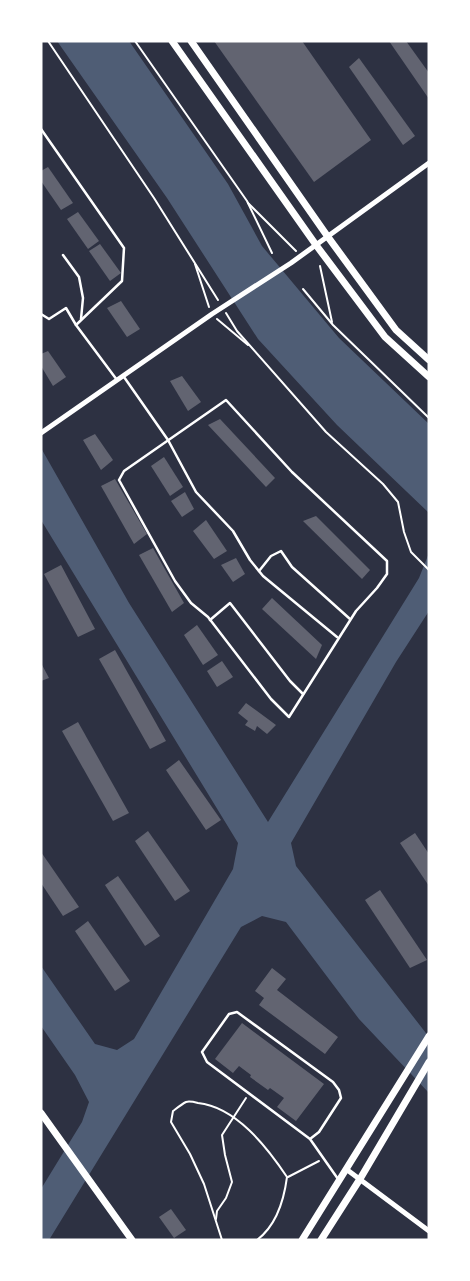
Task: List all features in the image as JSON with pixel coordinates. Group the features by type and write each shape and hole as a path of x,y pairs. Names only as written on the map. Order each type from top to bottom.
{"street":[{"path":"172,41 316,245 385,337 429,377"},
{"path":"191,41 328,237 396,330 429,360"},
{"path":"44,431 212,314 291,264 429,163"},
{"path":"302,1240 429,1036"},
{"path":"321,1240 360,1179 429,1062"},
{"path":"41,1113 132,1240"},
{"path":"346,1169 429,1231"}],"lane":[{"path":"41,129 124,248 122,281 76,325"},
{"path":"63,255 80,277 83,298 81,321"},
{"path":"41,314 49,319 66,308 76,325 118,380"},
{"path":"123,376 168,440 196,492 232,531 263,576 338,637"},
{"path":"226,400 292,472 387,562 387,574 350,619 289,717 272,699 210,620 191,603 176,581 119,480 124,471 226,400"},
{"path":"259,571 271,556 281,551 292,567 350,619"},
{"path":"210,620 230,603 290,681 303,694"},
{"path":"310,1139 320,1132 341,1098 339,1090 333,1082 237,1012 229,1014 202,1052 207,1062 310,1139 339,1180"}],"path":[{"path":"135,41 247,202 272,253"},
{"path":"247,202 301,256"},
{"path":"193,259 212,314 252,348"},
{"path":"320,263 333,325"},
{"path":"303,290 333,325 429,418"},
{"path":"411,552 429,570"},
{"path":"216,1221 217,1211 226,1198 232,1182 224,1155 222,1135 232,1117 249,1094"},
{"path":"222,1240 204,1184 172,1122 173,1111 187,1102 207,1104 245,1126 273,1155 288,1177 285,1195 277,1217 257,1240"},
{"path":"288,1177 324,1159"}],"water":[{"path":"57,41 129,41 228,184 262,246 339,338 429,424 429,513 337,425 258,339 167,198"},
{"path":"41,448 129,603 268,822 419,578 429,553 429,611 396,662 291,843 296,866 429,1037 429,1093 359,1019 286,922 262,916 241,927 49,1240 41,1240 41,1189 82,1122 89,1102 75,1075 41,1026 41,966 95,1044 117,1050 134,1039 233,869 238,843 41,520"}],"building":[{"path":"214,41 302,41 371,140 314,182"},
{"path":"389,41 406,41 429,73 429,99"},
{"path":"359,58 415,136 403,145 349,67"},
{"path":"48,167 73,203 61,210 41,181 41,171"},
{"path":"78,212 99,241 88,249 67,219"},
{"path":"100,244 121,273 110,281 89,251"},
{"path":"121,301 140,329 127,337 107,308"},
{"path":"48,351 66,377 53,386 41,366 41,354"},
{"path":"182,376 201,402 188,411 170,381"},
{"path":"220,419 275,478 266,487 208,425"},
{"path":"95,434 113,460 101,470 83,440"},
{"path":"164,457 183,487 170,496 151,466"},
{"path":"115,479 147,534 134,544 101,486"},
{"path":"185,492 194,509 182,517 171,501"},
{"path":"316,516 370,570 362,579 303,521"},
{"path":"206,520 227,551 214,559 193,531"},
{"path":"153,548 184,603 172,612 139,555"},
{"path":"236,558 245,574 233,582 221,565"},
{"path":"61,565 95,629 78,637 44,574"},
{"path":"272,598 322,645 316,659 262,609"},
{"path":"197,625 218,655 203,665 184,635"},
{"path":"115,650 166,741 150,749 99,659"},
{"path":"222,661 233,677 217,687 207,671"},
{"path":"41,663 49,678 41,681"},
{"path":"246,703 276,725 267,734 257,726 255,731 245,725 248,721 238,713"},
{"path":"78,722 129,813 113,821 62,731"},
{"path":"179,760 221,820 206,830 166,770"},
{"path":"148,831 190,891 175,901 135,841"},
{"path":"415,833 429,854 429,886 400,843"},
{"path":"41,852 79,907 63,916 41,883"},
{"path":"118,876 160,936 145,946 105,885"},
{"path":"380,890 427,960 410,968 365,900"},
{"path":"88,921 130,981 115,991 75,931"},
{"path":"272,968 286,979 277,990 338,1037 325,1054 259,1005 264,998 255,991"},
{"path":"242,1023 324,1084 296,1121 277,1107 284,1098 270,1088 268,1090 239,1066 233,1073 215,1059"},
{"path":"171,1209 186,1230 174,1238 159,1217"}]}
